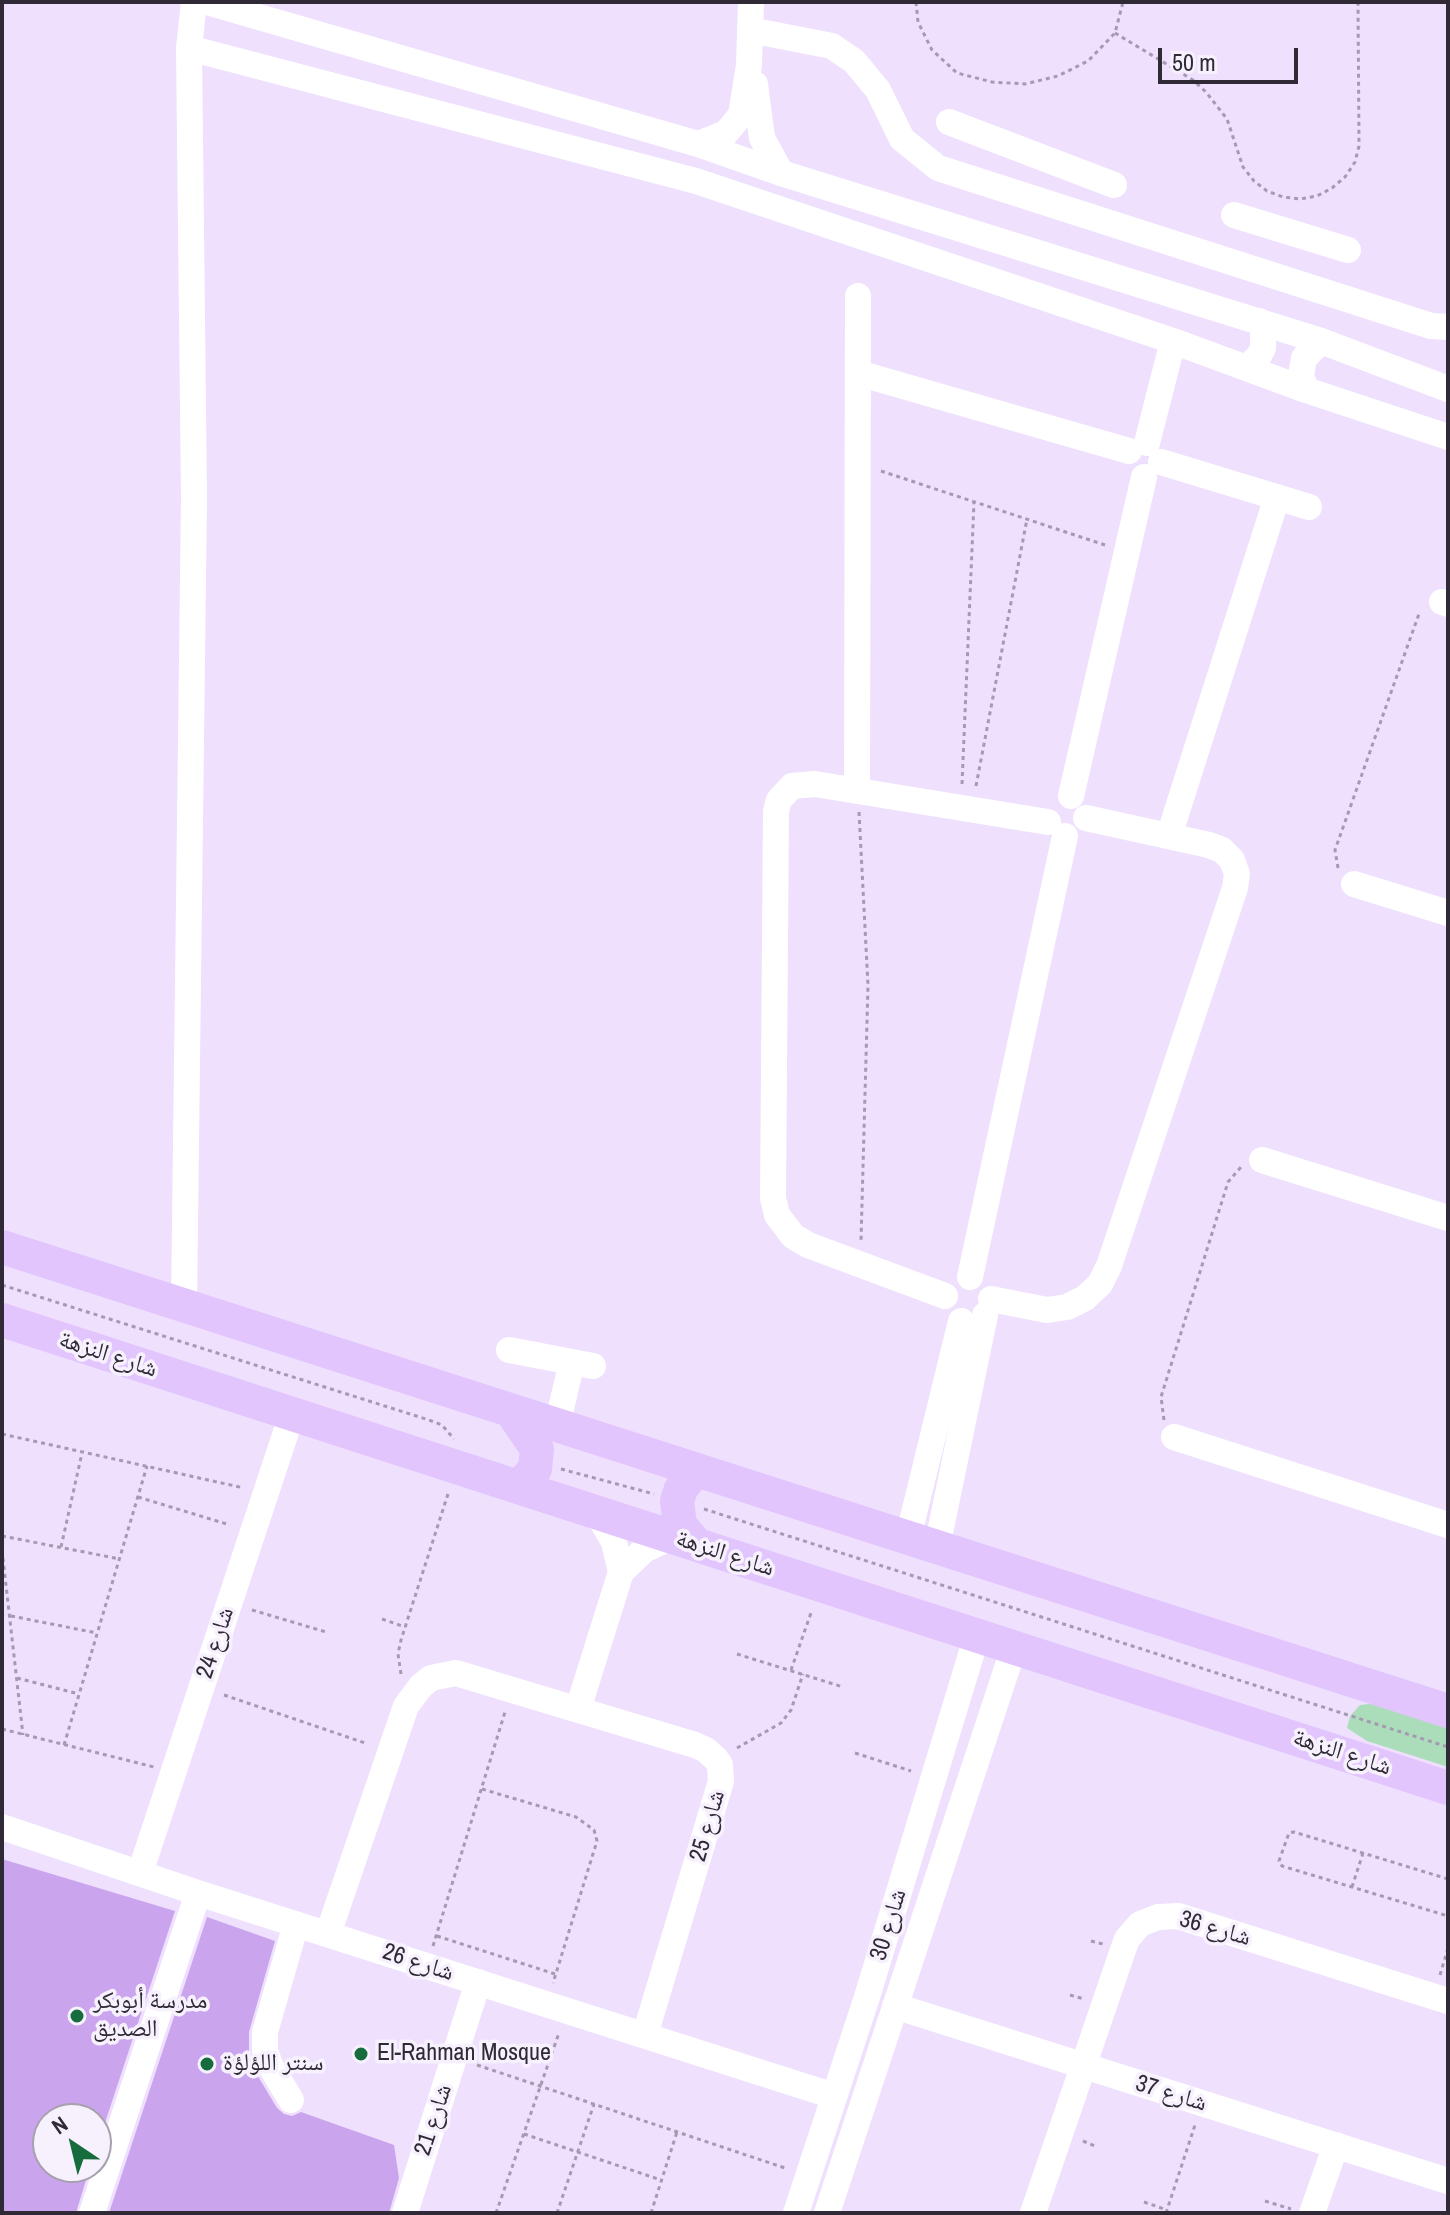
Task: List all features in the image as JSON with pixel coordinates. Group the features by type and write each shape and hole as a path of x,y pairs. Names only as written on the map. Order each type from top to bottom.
{"main road":[{"path":"2,1247 1448,1711"},
{"name":"شارع النزهة","path":"2,1320 292,1414 528,1475 597,1513 1448,1788"},
{"path":"511,1411 537,1449 528,1475"},
{"path":"684,1541 677,1501 689,1478 699,1471"}],"street":[{"path":"184,1306 194,497 189,48 194,2"},
{"path":"207,2 698,144 781,173 1321,341 1448,389"},
{"path":"698,144 726,133 741,115 749,65 751,2"},
{"path":"750,30 832,46 865,72 884,101 897,134 915,152 948,172 1431,326 1448,327"},
{"path":"189,48 696,181 1448,437"},
{"path":"749,65 756,88 762,138 781,173"},
{"path":"949,122 1114,185"},
{"path":"1033,198 1045,159"},
{"path":"1234,215 1348,250"},
{"path":"1256,271 1271,228"},
{"path":"857,791 858,296"},
{"path":"1246,368 1263,348 1259,321"},
{"path":"1071,796 1173,341"},
{"path":"1306,390 1301,375 1304,358 1321,341"},
{"path":"858,373 1309,507"},
{"path":"1169,836 1277,497"},
{"path":"945,1296 808,1245 793,1236 777,1215 773,1198 776,811 779,800 792,786 815,784 966,809 1056,829 1079,831 1086,818 1083,804 1071,796 1057,798 1046,815 1056,829 970,1277"},
{"path":"922,1543 979,1312 985,1283 970,1277 954,1281 945,1296 949,1311 979,1312 1047,1310 1067,1307 1085,1298 1100,1284 1109,1266 1235,888 1237,874 1232,860 1222,850 1086,818"},
{"path":"1354,884 1448,913"},
{"path":"1262,1160 1448,1218"},
{"path":"509,1350 582,1364 557,1425"},
{"name":"شارع 24","path":"140,1873 292,1414"},
{"path":"1174,1437 1448,1525"},
{"path":"597,1513 614,1542 621,1572"},
{"path":"578,1709 621,1572 644,1550 684,1541"},
{"name":"شارع 30","path":"796,2213 959,1696 963,1631"},
{"name":"شارع 30","path":"827,2213 1014,1647"},
{"name":"شارع 25","path":"412,1695 431,1678 456,1673 695,1745 716,1759 720,1765 721,1781 645,2035"},
{"path":"328,1934 412,1695"},
{"path":"959,1696 978,1698 994,1707"},
{"name":"شارع 26","path":"2,1827 198,1893 834,2096"},
{"path":"92,2213 198,1893"},
{"name":"شارع 36","path":"1033,2213 1127,1939 1140,1924 1158,1917 1178,1916 1441,1999"},
{"path":"291,2100 271,2067 265,2051 265,2032 296,1924"},
{"name":"شارع 21","path":"405,2213 478,1982"},
{"name":"شارع 37","path":"895,2006 1448,2181"},
{"path":"1302,2211 1336,2145"}],"path":[{"path":"916,2 918,22 932,50 957,73 992,82 1025,84 1058,76 1088,61 1115,33 1123,2"},
{"path":"1115,33 1193,80 1206,92 1227,119 1243,167 1254,181 1267,191 1300,199 1317,196 1332,188 1345,177 1355,162 1359,146 1358,2"},
{"path":"858,464 1127,552"},
{"path":"966,809 974,502"},
{"path":"966,809 1027,519"},
{"path":"1354,884 1338,871 1335,850 1415,620 1425,607 1445,603"},
{"path":"857,791 868,972 860,1264"},
{"path":"1174,1437 1163,1418 1161,1397 1228,1182 1242,1166 1262,1160"},
{"path":"2,1285 442,1425 456,1454 398,1654 399,1669 412,1695"},
{"path":"2,1434 266,1493"},
{"path":"61,1547 82,1452"},
{"path":"64,1745 147,1466"},
{"path":"528,1475 608,1480 960,1589 1448,1747"},
{"path":"597,1513 608,1480"},
{"path":"138,1497 253,1532"},
{"path":"2,1536 120,1559"},
{"path":"2,1550 23,1735"},
{"path":"791,1670 820,1585"},
{"path":"960,1589 963,1631"},
{"path":"229,1604 326,1632"},
{"path":"1014,1647 1024,1610"},
{"path":"10,1616 97,1633"},
{"path":"382,1619 405,1627"},
{"path":"737,1654 843,1687"},
{"path":"716,1759 781,1723 791,1710 803,1674"},
{"path":"17,1678 79,1694"},
{"path":"201,1688 390,1751"},
{"path":"427,1966 512,1690"},
{"path":"2,1729 174,1772"},
{"path":"855,1753 934,1778"},
{"path":"482,1789 576,1817 594,1830 597,1841 555,1974 557,2007 541,2086 496,2213"},
{"path":"1448,1879 1291,1832 1279,1861 1282,1866 1448,1916"},
{"path":"1352,1887 1363,1853"},
{"path":"436,1935 555,1974"},
{"path":"1441,1999 1448,1948"},
{"path":"454,2057 808,2176"},
{"path":"1144,2202 1167,2211 1202,2103"},
{"path":"557,2213 594,2104"},
{"path":"651,2213 677,2132"},
{"path":"524,2134 661,2180"},
{"path":"1265,2201 1302,2211"}],"green space":[{"path":"1379,1703 1448,1726 1448,1767 1367,1741 1347,1728 1350,1716 1360,1705"}],"building":[{"name":"مدرسة أبوبكر الصديق","path":"2,1859 175,1911 112,2103 32,2103 32,2183 85,2183 76,2213 2,2213"},
{"name":"سنتر اللؤلؤة","path":"207,1917 275,1941 249,2032 249,2052 256,2073 284,2114 292,2116 301,2112 394,2145 399,2178 389,2213 109,2213"}],"place":[{"name":"مدرسة أبوبكر الصديق","path":"77,2016"},
{"name":"El-Rahman Mosque","path":"361,2054"},
{"name":"سنتر اللؤلؤة","path":"207,2064"}]}
